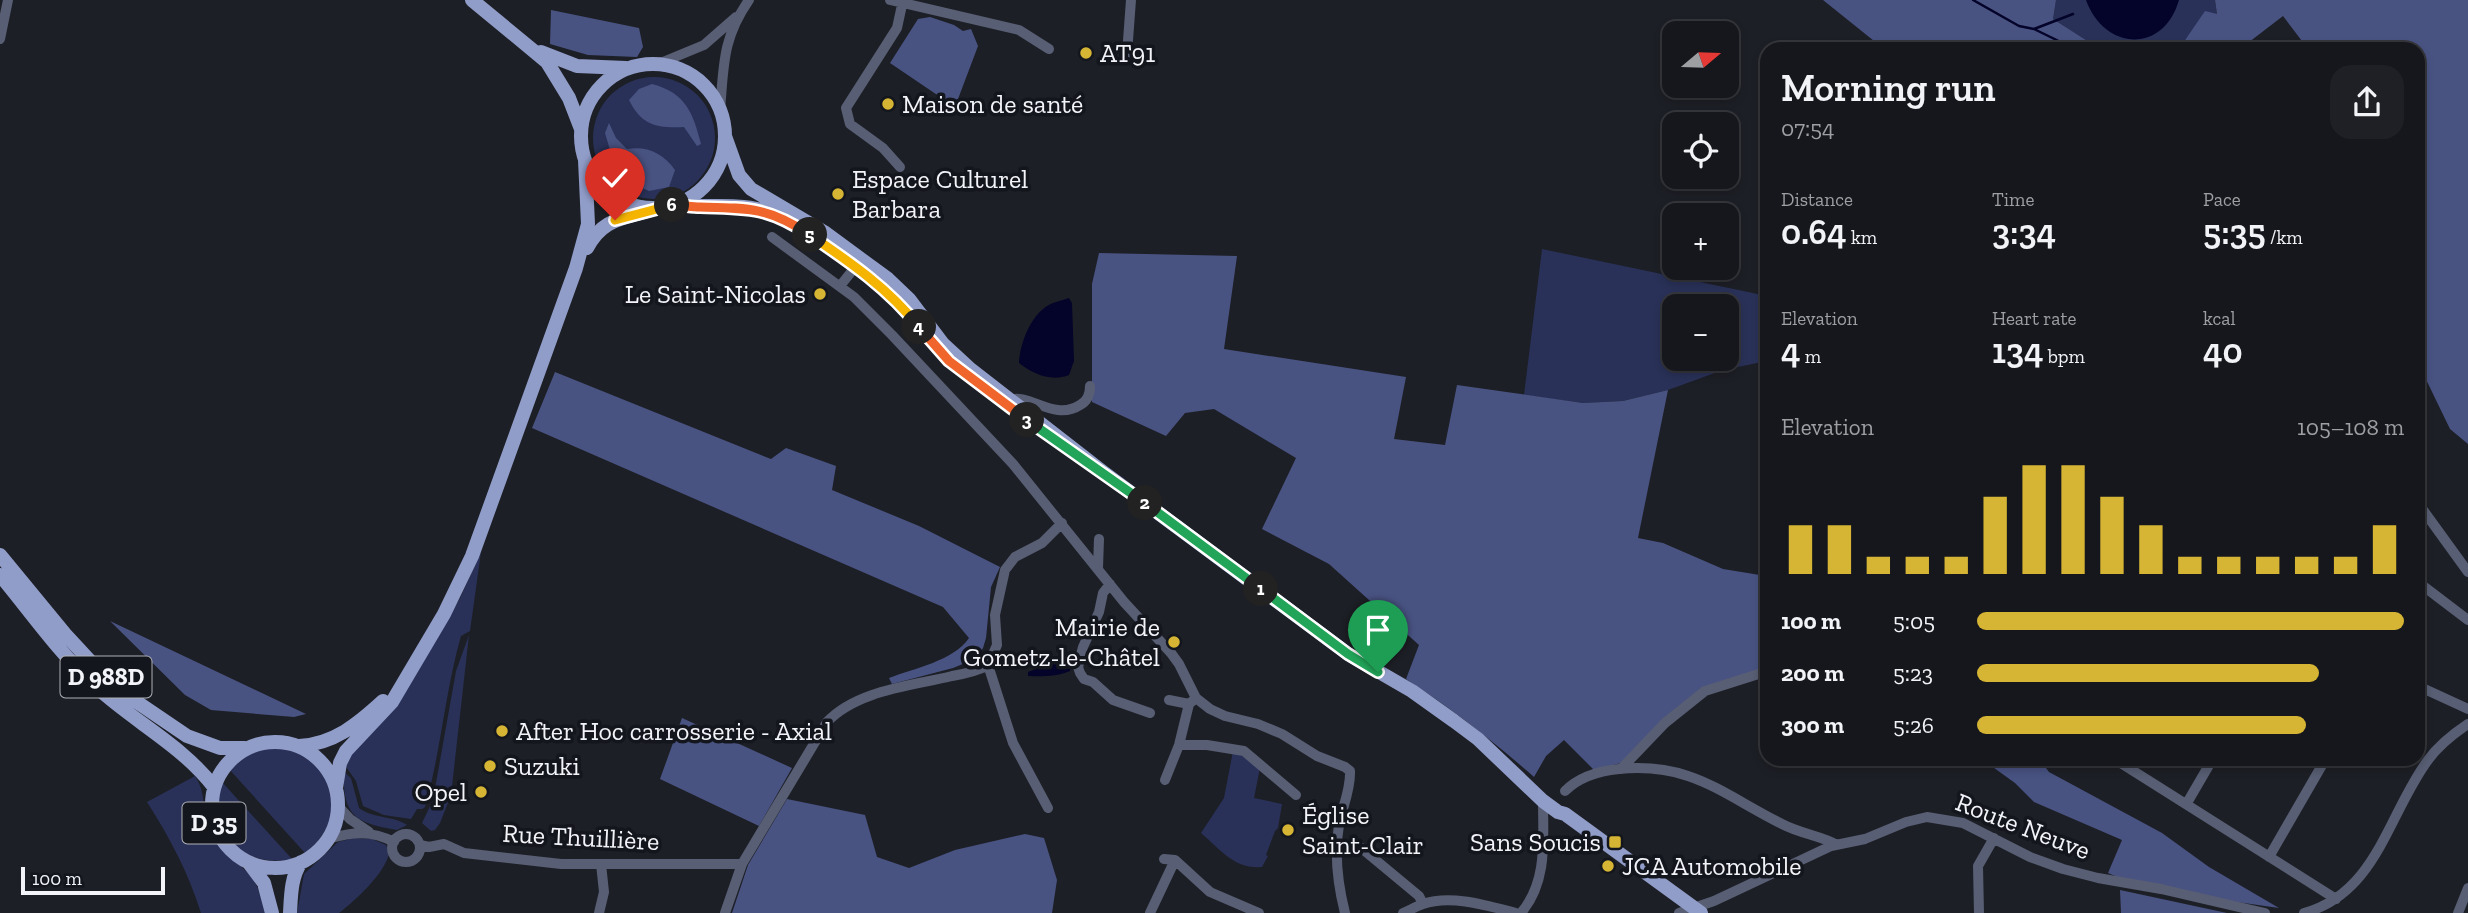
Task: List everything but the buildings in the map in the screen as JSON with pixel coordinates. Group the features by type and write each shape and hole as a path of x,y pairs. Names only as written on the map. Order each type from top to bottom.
{"main road":[{"path":"290,913 292,882 296,870 301,862 312,857 328,839 337,820 336,788 340,763 346,751 380,716 402,684 444,614 472,556 576,268 588,224 581,130 558,77 547,62 471,0"},
{"path":"530,47 577,66 629,68 658,64 678,68 696,78 710,92 720,110 725,136 739,175 751,189 824,232 897,301 949,361 1008,401 1348,654 1412,691 1454,721 1478,739 1543,801 1565,814 1690,911"},
{"path":"581,130 586,110 596,92 611,78 629,68"},
{"path":"576,268 593,238 608,223 676,205 694,196 709,183 723,156 725,136"},
{"path":"585,160 594,178 608,192 635,206 655,209"},
{"path":"676,205 737,206 772,214 858,263"},
{"name":"D 988D","path":"0,555 65,634 103,675 131,698 194,739 220,748 245,748"},
{"name":"D 988D","path":"0,575 93,684 178,749 214,787"},
{"path":"299,746 322,744 338,736 402,684"},
{"path":"245,748 267,741 299,746 317,756 336,788"},
{"name":"D 35","path":"245,748 226,764 214,787 212,800 215,825 228,847 248,862 264,883 272,913"},
{"name":"D 35","path":"248,862 269,868 301,862"}],"street":[{"path":"0,39 8,0"},
{"path":"720,110 722,65 727,43 749,0"},
{"path":"890,0 902,5 1019,30 1049,49"},
{"path":"1127,54 1131,0"},
{"path":"900,167 883,148 850,124 846,108 897,28 902,5"},
{"path":"658,64 704,45 740,13"},
{"path":"772,237 840,286 892,335 955,401 1016,468 1179,664 1193,701 1165,780"},
{"path":"840,286 858,263"},
{"path":"1008,401 1015,398 1063,411 1080,406 1087,400 1090,386"},
{"path":"2425,513 2468,572"},
{"path":"1048,808 1013,743 988,665 997,646 995,615 1005,570 1015,557 1042,543 1062,523"},
{"path":"1098,568 1099,539"},
{"path":"1110,584 1103,593 1099,612 1083,647 1078,667 1084,679 1093,682 1113,700 1150,713"},
{"path":"2425,588 2468,620"},
{"path":"725,913 742,863 818,735 835,713 876,695 988,665"},
{"path":"1621,769 1665,723 1704,691 1760,674"},
{"path":"2425,689 2468,709"},
{"path":"1170,700 1193,701 1225,716 1258,724 1350,771 1337,841 1339,887 1345,913"},
{"path":"2425,765 2442,744 2468,724"},
{"path":"1179,745 1207,745 1244,751 1296,795"},
{"path":"2126,766 2336,899"},
{"path":"2187,803 2209,766"},
{"path":"2269,857 2322,766"},
{"path":"2304,913 2336,899 2352,886 2369,865 2425,766"},
{"path":"1565,791 1593,774 1621,769 1665,769 1725,792 1796,831 1830,840 1837,845"},
{"path":"1521,913 1532,900 1539,883 1543,854 1543,801"},
{"path":"338,806 350,819 369,832 394,842"},
{"name":"Route Neuve","path":"1690,911 1837,845 1865,839 1927,817 1963,823 2030,857 2063,869 2265,913"},
{"path":"328,839 354,832 369,832"},
{"path":"410,834 416,838 420,845 416,857 405,862 394,854 394,842 401,835 410,834"},
{"path":"1979,913 1978,866 1994,838"},
{"name":"Rue Thuillière","path":"420,845 444,844 464,853 521,860 601,864 742,863"},
{"path":"1360,847 1428,903"},
{"path":"1150,913 1169,859 1210,892 1259,913"},
{"path":"599,913 604,892 601,864"},
{"path":"2458,913 2468,888"},
{"path":"1428,903 1435,890"},
{"path":"1404,913 1428,903 1471,902 1516,913"}],"shaded area":[{"path":"1823,0 2056,0 2053,19 2089,42 1875,42"},
{"path":"2056,0 2215,0 2217,14 2184,42 2089,42 2053,19"},
{"path":"2086,0 2179,0 2171,18 2160,30 2147,37 2133,39 2106,29 2095,17"},
{"path":"2215,0 2468,0 2468,444 2450,429 2425,377 2425,42 2303,42 2283,16 2249,42 2184,42 2205,11 2217,14"},
{"path":"551,10 639,28 643,47 637,57 588,55 550,44"},
{"path":"930,17 963,31 971,29 978,46 955,107 890,63 918,19"},
{"path":"654,77 677,81 697,95 711,115 715,138 711,161 697,181 677,195 654,199 631,195 611,181 597,161 593,138 597,115 611,95 631,81"},
{"path":"652,84 673,93 686,106 695,123 701,144 697,146 684,127 651,124 634,109 629,100 639,89"},
{"path":"609,123 616,138 627,149 654,152 670,164 675,170 669,187 649,191 618,177 605,133"},
{"path":"1542,249 1662,274 1662,280 1690,280 1760,295 1760,362 1739,367 1739,294 1662,294 1662,371 1720,371 1668,390 1623,401 1583,403 1524,395"},
{"path":"1099,253 1237,256 1224,349 1406,377 1394,439 1445,445 1457,385 1583,403 1623,401 1668,390 1638,538 1663,543 1723,569 1760,575 1760,670 1704,689 1625,762 1594,770 1564,740 1546,756 1534,777 1472,726 1406,679 1419,645 1329,564 1262,529 1296,458 1214,409 1185,413 1166,436 1092,402 1092,284"},
{"path":"1069,298 1072,303 1074,361 1069,375 1049,377 1019,363 1022,346 1033,320 1046,307"},
{"path":"555,372 771,459 786,448 836,466 832,490 919,526 1000,567 991,587 983,648 975,659 953,668 892,684 889,678 944,658 969,638 943,607 532,428"},
{"path":"481,552 470,631 461,636 425,807 417,809 411,819 384,815 363,806 356,781 344,764 414,678 460,598"},
{"path":"110,621 306,714 294,717 211,710 185,695"},
{"path":"469,635 451,795 440,823 431,831 422,823 433,800 456,671"},
{"path":"1062,659 1072,659 1070,671 1050,676 1028,676 1028,672"},
{"path":"682,718 792,768 759,826 660,779"},
{"path":"270,747 291,750 309,758 322,771 330,786 332,803 329,821 320,838 305,853 229,769 243,756"},
{"path":"1233,751 1248,757 1260,768 1254,798 1282,804 1278,828 1262,867 1236,862 1201,833 1224,798"},
{"path":"1991,766 2044,766 2049,772 2162,833 2209,867 2279,908 2216,899 2122,879 2108,873 2122,840 2034,802 2015,783"},
{"path":"344,772 351,778 359,808 407,825 397,830 372,824 355,815 346,799"},
{"path":"195,776 202,791 207,823 213,839 251,877 265,913 201,913 178,856 147,802"},
{"path":"222,782 292,859 274,861 258,858 232,843 219,816 218,800"},
{"path":"787,799 865,815 877,857 909,868 955,850 1025,834 1044,838 1057,880 1052,913 732,913 748,865"},
{"path":"354,838 372,839 386,845 389,854 375,878 339,913 297,913 304,874 338,842"},
{"path":"2120,890 2227,913 2121,913"}],"waterway":[{"path":"1973,0 2019,26 2034,29 2061,42"},
{"path":"2034,29 2073,14"}],"place":[{"name":"AT91","path":"1086,53"},
{"name":"Maison de santé","path":"888,104"},
{"name":"Espace Culturel Barbara","path":"838,194"},
{"name":"Le Saint-Nicolas","path":"820,294"},
{"name":"Mairie de Gometz-le-Châtel","path":"1174,642"},
{"name":"After Hoc carrosserie - Axial","path":"502,731"},
{"name":"Suzuki","path":"490,766"},
{"name":"Opel","path":"481,792"},
{"name":"Église Saint-Clair","path":"1288,830"},
{"name":"Sans Soucis","path":"1615,842"},
{"name":"JCA Automobile","path":"1608,866"}],"route":[{"path":"615,220 676,205 737,206 760,210 792,223 856,266 890,294 949,361 1012,410 1103,472 1348,654 1378,672"}]}
